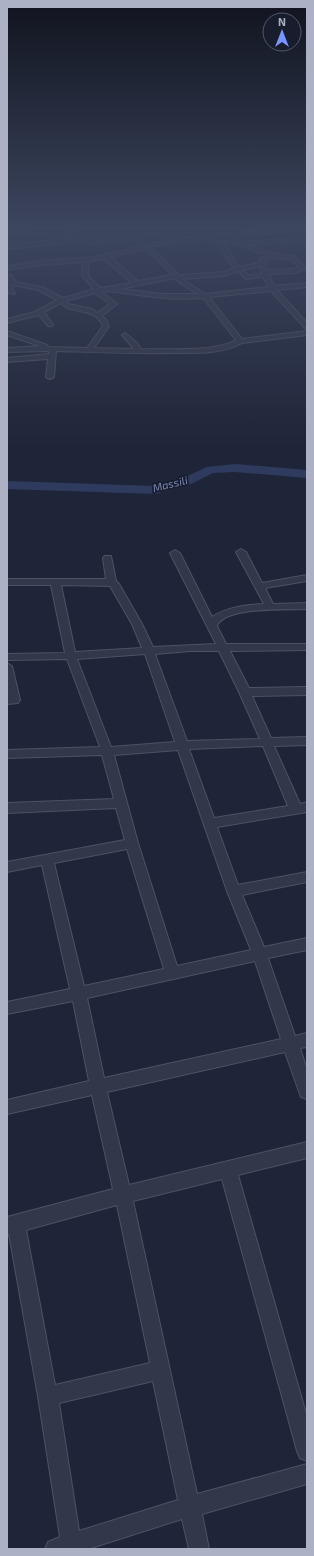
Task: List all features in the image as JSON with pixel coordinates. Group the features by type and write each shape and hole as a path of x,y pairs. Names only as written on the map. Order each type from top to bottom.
{"street":[{"path":"7,321 40,312 59,302"},
{"path":"63,302 66,305 90,310 104,322 106,326 89,350"},
{"path":"97,316 114,304 111,302"},
{"path":"209,302 240,341"},
{"path":"284,302 307,327"},
{"path":"40,312 50,325"},
{"path":"7,332 52,351"},
{"path":"7,350 205,351 236,345 240,341 307,332"},
{"path":"125,335 134,343 139,351"},
{"path":"7,360 52,351"},
{"path":"50,377 52,351"},
{"path":"241,552 270,607"},
{"path":"175,553 302,808 211,823"},
{"path":"108,558 111,582 114,584 138,624 149,650 184,745 234,891 259,953 289,1044 307,1092"},
{"path":"259,586 307,578"},
{"path":"7,582 111,582"},
{"path":"55,582 71,656 106,751 132,843 172,973"},
{"path":"212,626 215,619 224,614 246,609 307,606"},
{"path":"7,657 71,656 149,650 307,647"},
{"path":"7,666 14,700 7,700"},
{"path":"245,692 307,691"},
{"path":"7,754 106,751 184,745 307,741"},
{"path":"7,808 121,803"},
{"path":"7,867 132,843"},
{"path":"47,859 79,995 199,1549"},
{"path":"234,891 307,877"},
{"path":"7,1008 79,995 259,953 307,944"},
{"path":"7,1106 307,1040"},
{"path":"307,1150 123,1195 12,1225 48,1396 64,1546 190,1507 307,1474"},
{"path":"228,1170 307,1451"},
{"path":"48,1396 160,1370"}],"waterway":[{"name":"Massili","path":"7,485 156,490 187,481 211,470 235,468 307,474"}]}
